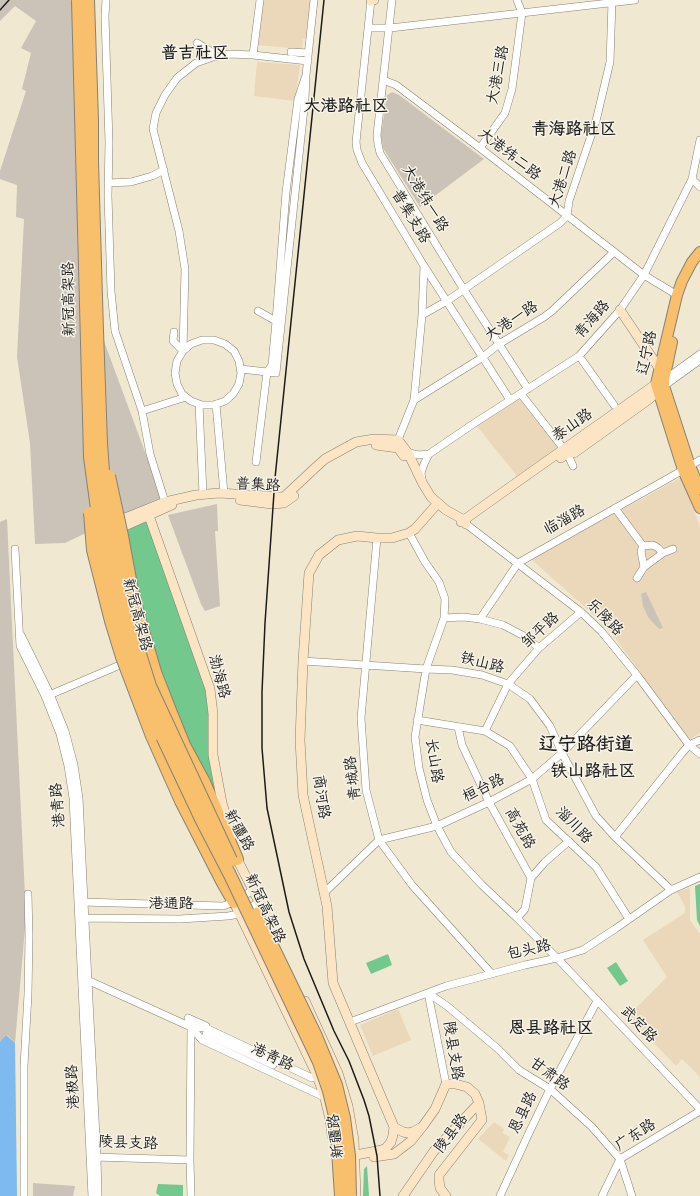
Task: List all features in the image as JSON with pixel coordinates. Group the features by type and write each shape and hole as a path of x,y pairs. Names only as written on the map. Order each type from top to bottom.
{"highway":[{"name":"新冠高架路","path":"78,0 90,457 100,531 113,594 134,667 160,732 319,1062 329,1091 336,1120 341,1196"},
{"name":"新冠高架路","path":"88,0 96,331 101,443 105,500 121,590 150,686 224,846 285,969 328,1062 336,1085 344,1118 349,1156 350,1196"},
{"path":"101,443 122,536 131,585 155,672 184,745 204,782 238,859"},
{"path":"90,457 89,506 93,550 120,650 144,719 181,801 234,902"}],"main road":[{"name":"辽宁路","path":"700,252 692,262 682,281 677,295 660,368 660,385 700,508"},
{"name":"辽宁路","path":"660,385 686,285 700,262"},
{"name":"辽宁路","path":"686,468 700,489"}],"street":[{"path":"106,0 108,183 111,291 115,331 142,411 150,454 165,502"},
{"path":"253,55 260,0"},
{"path":"241,369 276,373 314,0"},
{"name":"普集支路","path":"372,0 356,142 357,150 362,163 424,266 422,315 414,400 398,444"},
{"name":"大港纬一路","path":"392,0 377,135 380,153 464,290 528,389"},
{"name":"大港三路","path":"480,148 505,113 512,89 522,13 517,0"},
{"path":"368,28 390,28 635,0"},
{"name":"大港二路","path":"422,315 464,290 560,223 567,216 569,201 596,121 610,62 612,2"},
{"path":"197,43 212,52 212,57"},
{"path":"291,52 308,53"},
{"path":"183,351 185,269 179,231 153,129 156,113 165,95 177,78 196,63 212,57 230,54 308,61"},
{"path":"256,462 267,372 272,365 286,192 298,99 306,75"},
{"name":"大港纬二路","path":"383,80 396,86 480,148 644,275 677,295"},
{"name":"青海路","path":"429,454 579,356 620,310 644,275 692,180 700,140"},
{"path":"108,183 131,182 152,176 164,170"},
{"path":"692,180 700,187"},
{"name":"大港一路","path":"414,400 483,357 499,344 544,317 614,252"},
{"path":"424,266 510,400"},
{"path":"258,310 276,321"},
{"path":"620,310 660,368"},
{"path":"174,332 173,341 183,351"},
{"path":"202,340 214,340 225,344 234,351 241,369 239,384 233,394 224,402 208,406 191,401 182,394 177,384 175,373 177,361 183,351 191,344 202,340"},
{"name":"泰山路","path":"464,522 660,385 700,354"},
{"path":"582,360 614,405"},
{"name":"泰山路","path":"660,385 700,360"},
{"path":"521,394 566,451 573,466"},
{"path":"142,411 186,397"},
{"path":"199,404 203,494"},
{"path":"216,404 224,493"},
{"name":"普集路","path":"147,512 165,502 203,494 224,493 281,498 292,491 325,459 356,442 374,439 398,444"},
{"name":"普集路","path":"147,512 198,499 218,498 272,504 284,503 330,462 356,448 377,444 398,444"},
{"name":"乐陵路","path":"398,444 408,453 423,484 435,504 443,513 464,522"},
{"name":"乐陵路","path":"398,444 426,497 464,522 580,612 600,632 637,675 689,745 700,754"},
{"path":"408,453 418,455 429,454"},
{"path":"423,484 421,473 429,454"},
{"name":"临淄路","path":"480,619 518,563 700,460"},
{"path":"408,533 435,504"},
{"name":"商河路","path":"394,1127 333,983 327,906 303,795 300,740 303,660 309,573 319,555 338,540 357,536 392,538 408,533 415,529 427,516 435,504"},
{"path":"615,508 643,546"},
{"path":"115,526 147,512"},
{"name":"渤海路","path":"147,512 210,689 213,714 213,754 222,803 238,859"},
{"path":"427,516 438,512 443,513"},
{"name":"新疆路","path":"335,1196 334,1160 330,1119 317,1076 156,735 127,662 102,578 94,535 115,526 119,558 130,610 152,682 168,721 212,814 238,859 259,902 273,936 315,1019 338,1073 348,1106 354,1140 356,1196"},
{"name":"长山路","path":"408,533 439,582 445,599 444,618 426,669 415,737 419,768 427,800 437,826 451,852 482,885 518,918 557,958"},
{"name":"青城路","path":"377,538 361,718 366,790 379,840 412,885 491,973"},
{"path":"643,546 653,545 663,554"},
{"path":"643,546 641,551 644,567"},
{"name":"港青路","path":"15,549 20,646 47,695 60,734 68,766 73,798 85,979 191,1027 206,1028 312,1078 317,1076"},
{"path":"637,578 644,567 673,549"},
{"name":"邹平路","path":"485,731 508,684 539,648 580,612"},
{"path":"444,618 464,617 480,619 502,625 524,636 539,648"},
{"name":"铁山路","path":"303,660 452,670 482,675 508,684 530,699 550,726 596,816 615,837 671,890"},
{"path":"47,695 127,662"},
{"name":"桓台路","path":"379,840 437,826 489,802 532,779 562,752 637,675"},
{"name":"淄川路","path":"417,720 485,731 510,746 532,779 546,820 596,867 629,919"},
{"name":"高苑路","path":"458,727 462,746 489,802 531,878 545,862 569,841"},
{"path":"615,837 689,745 700,740"},
{"path":"324,893 379,840"},
{"name":"包头路","path":"350,1022 446,986 583,950 671,890 700,877"},
{"path":"518,918 525,910 531,878"},
{"name":"港通路","path":"81,902 223,906 234,902 253,890"},
{"path":"24,1196 24,1066 30,936 28,894"},
{"name":"港通路","path":"82,918 180,919 228,916 240,914 259,902"},
{"name":"武定路","path":"557,958 700,1110"},
{"name":"港极路","path":"85,979 94,1157 98,1196"},
{"name":"陵县支路","path":"334,1160 394,1154 411,1141 423,1126 438,1102 446,1084 428,993"},
{"name":"甘肃路","path":"428,993 447,1006 497,1048 519,1070 550,1089 592,1127 620,1159 632,1196"},
{"name":"恩县路","path":"500,1196 550,1089 596,1001"},
{"path":"188,1018 317,1076"},
{"path":"191,1027 191,1196"},
{"name":"港青路","path":"191,1027 202,1040 324,1097"},
{"path":"206,1034 321,1087"},
{"name":"陵县路","path":"446,1084 456,1084 467,1087 475,1094 479,1103 482,1120 440,1175 440,1188 446,1196"},
{"path":"403,1196 434,1151 479,1103"},
{"name":"广东路","path":"602,1196 620,1159 700,1110"},
{"path":"354,1158 386,1148 391,1142 394,1127 402,1132 408,1133 413,1132 423,1126"},
{"name":"陵县支路","path":"94,1157 190,1160"},
{"name":"港极路","path":"92,1196 94,1157"}],"shaded area":[{"path":"0,0 82,0 90,283 105,344 162,498 65,543 35,544 30,443 17,357 24,219 16,217 17,185 0,179 0,171 26,91 22,89 31,53 21,48 36,21 15,6 0,21"},
{"path":"262,0 312,0 308,39 303,39 302,49 257,45"},
{"path":"257,62 300,65 295,101 254,96"},
{"path":"392,92 399,95 484,159 420,207 383,148 381,135 387,95"},
{"path":"519,398 558,448 517,476 477,426"},
{"path":"682,477 700,527 700,733 690,739 606,626 531,559"},
{"path":"217,504 218,531 215,531 220,606 205,611 201,604 168,515"},
{"path":"7,519 26,917 15,1043 7,1035 0,1042 0,522"},
{"path":"646,592 663,628 659,629 648,617 643,606 641,594"},
{"path":"690,888 690,920 700,934 700,1077 682,1059 676,1066 628,1016 667,977 643,940 685,913 685,906 677,892"},
{"path":"398,1009 411,1040 373,1056 360,1025"},
{"path":"494,1122 504,1129 502,1133 510,1137 503,1152 509,1155 506,1161 478,1139"},
{"path":"33,1183 75,1186 73,1196 33,1196"}],"green space":[{"path":"145,522 149,523 206,682 222,809 197,762 159,677 125,536 128,530"},
{"path":"700,884 700,926 697,920 695,886"},
{"path":"388,954 392,965 371,974 366,963"},
{"path":"616,962 628,981 620,986 607,968"},
{"path":"367,1166 369,1196 363,1196 364,1169"},
{"path":"158,1184 183,1185 183,1196 160,1196 156,1193"}],"water":[{"path":"6,1035 15,1043 17,1196 0,1196 0,1042"}],"railway":[{"path":"0,10 9,0"},
{"path":"324,0 275,478 265,623 262,692 262,748 267,808 289,912 304,959 334,1031 349,1061 364,1100 369,1116 377,1156 380,1196"}],"district":[{"name":"普吉社区","path":"195,54"},
{"name":"大港路社区","path":"346,107"},
{"name":"青海路社区","path":"574,130"},
{"name":"辽宁路街道","path":"586,746"},
{"name":"铁山路社区","path":"593,772"},
{"name":"恩县路社区","path":"551,1029"}]}
